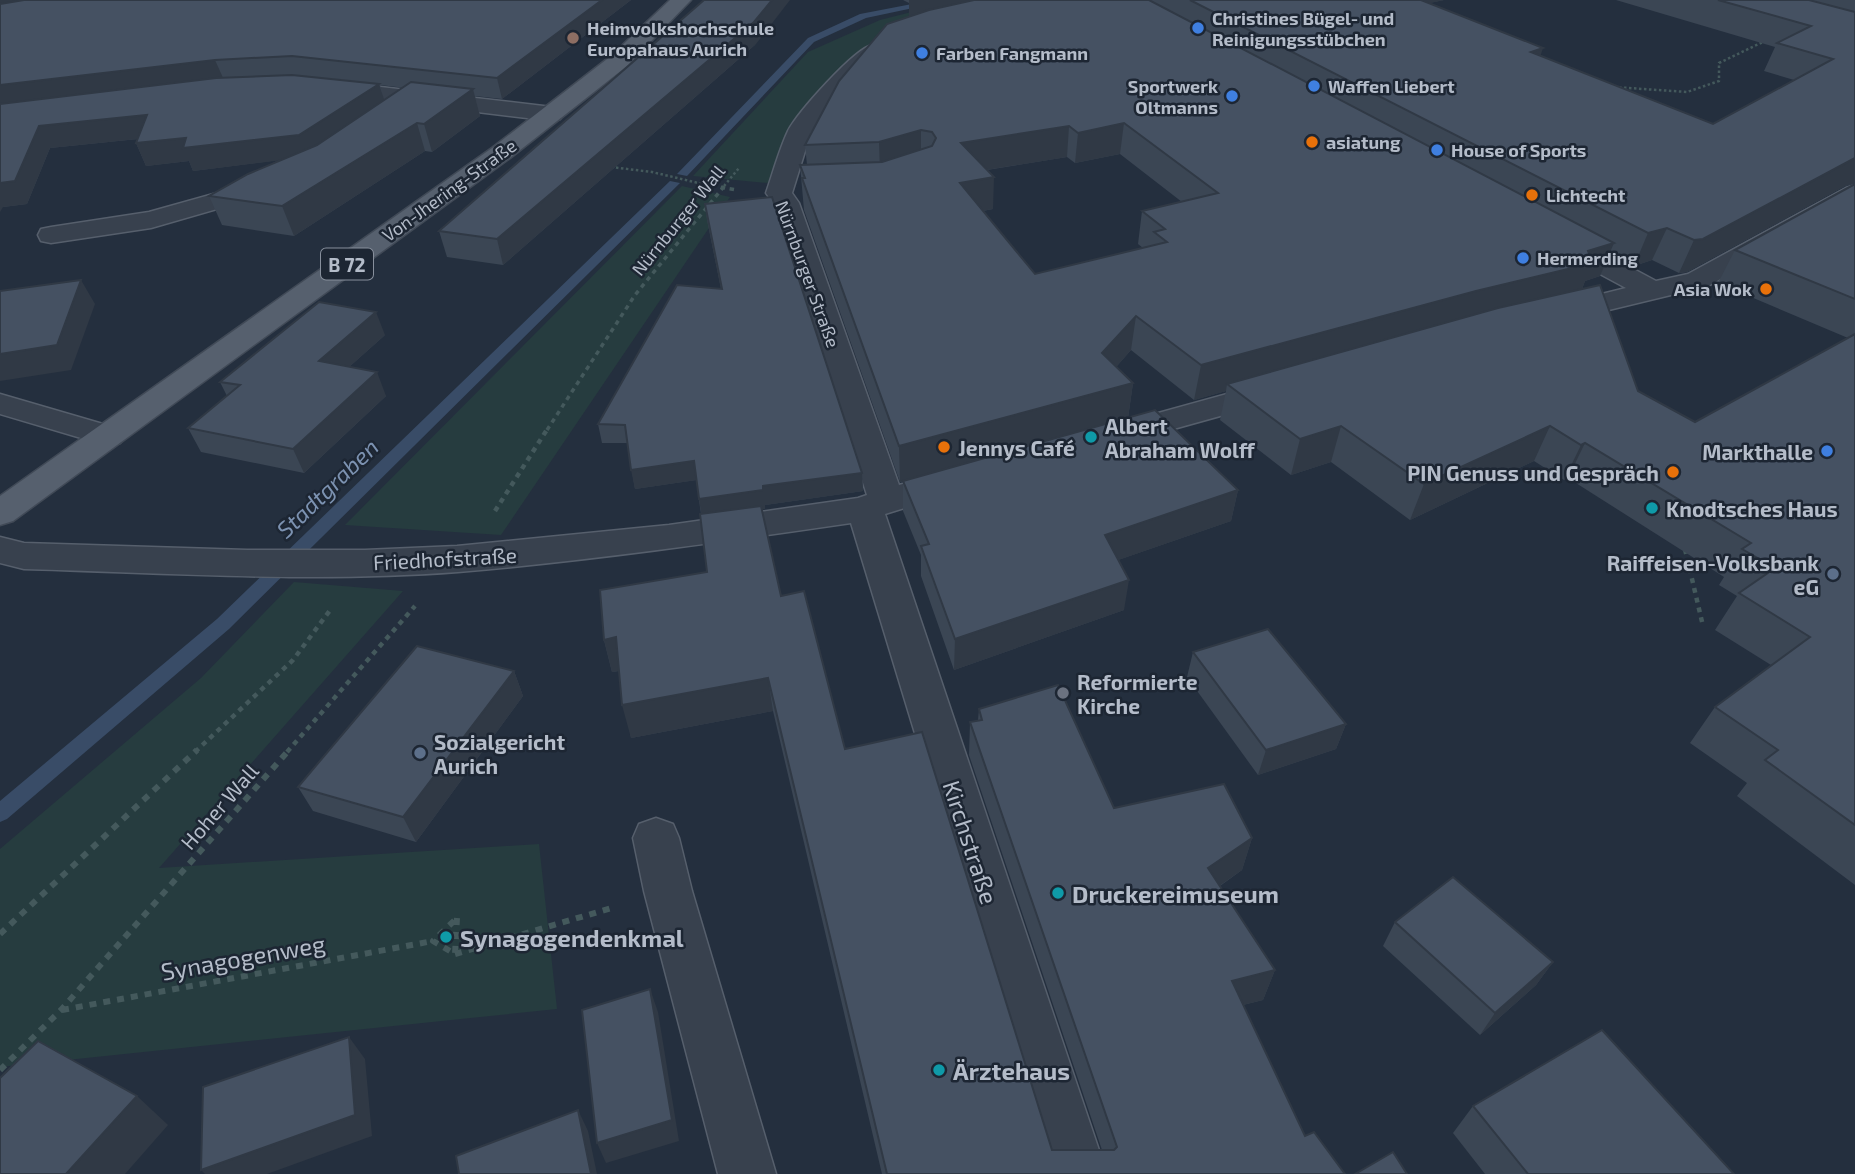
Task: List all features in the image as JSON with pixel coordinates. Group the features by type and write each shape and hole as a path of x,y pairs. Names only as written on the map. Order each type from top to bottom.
{"main road":[{"name":"Von-Jhering-Straße","path":"0,513 552,114 619,61 681,0"}],"street":[{"name":"Nürnburger Straße","path":"875,505 786,203 779,193 800,131 844,77 877,46 889,42"},
{"path":"313,87 552,114"},
{"path":"385,119 416,97"},
{"path":"51,235 151,220 218,203 286,180"},
{"path":"781,187 807,186"},
{"path":"1530,320 1698,280 1855,193"},
{"path":"1542,232 1650,290"},
{"path":"1084,444 1307,381"},
{"path":"0,404 108,436"},
{"name":"Friedhofstraße","path":"0,550 23,556 247,563 365,563 457,559 669,537 875,505 978,474"},
{"name":"Kirchstraße","path":"875,505 1078,1174"},
{"path":"656,838 668,891 747,1174"}],"path":[{"path":"1608,86 1687,92 1719,81 1719,62 1770,39"},
{"name":"Nürnburger Wall","path":"457,559 506,497 635,295 724,189 745,158"},
{"path":"601,166 652,172 724,189"},
{"path":"1682,537 1703,626"},
{"name":"Hoher Wall","path":"0,1070 61,1010 457,559"},
{"path":"0,934 293,660 365,563"},
{"path":"455,954 457,918 433,941 455,954 668,891"},
{"name":"Synagogenweg","path":"61,1010 433,941"}],"green space":[{"path":"959,0 865,47 797,116 768,183 693,176 808,52 880,20"},
{"path":"682,186 730,197 501,535 345,525"},
{"path":"294,582 403,591 159,868 539,844 557,1009 0,1067 0,849 201,678"}],"building":[{"path":"24,0 602,0 497,78 292,56 215,60 0,85 0,4"},
{"path":"704,0 772,0 754,22 497,239 439,231"},
{"path":"974,0 1149,0 1614,243 1588,251 1593,263 1476,291 1201,365 1136,316 1102,353 1133,383 899,446 802,178 805,178 800,165 882,162 932,146 936,138 932,132 921,130 879,142 805,145 839,81 887,24 929,10","holes":["1124,123 1218,193 1142,211 1165,229 1154,232 1167,242 1035,274 960,183 994,177 961,143 1069,126 1078,133"]},
{"path":"1190,0 1421,0 1543,48 1531,52 1713,124 1833,59 1777,43 1811,26 1718,0 1809,0 1855,12 1855,158 1703,239 1694,240 1667,228 1648,233"},
{"path":"292,75 379,84 299,135 183,148 186,138 136,143 147,115 39,126 15,181 0,183 0,104 216,78"},
{"path":"411,82 473,89 424,124 417,123 282,206 209,196 248,174 317,145"},
{"path":"1855,184 1855,299 1735,250"},
{"path":"772,197 862,473 763,486 763,490 699,499 694,461 631,470 625,425 598,424 677,285 722,289 705,204"},
{"path":"81,280 57,345 0,354 0,291"},
{"path":"1600,285 1638,391 1695,422 1855,334 1855,825 1765,760 1778,750 1715,707 1810,637 1739,593 1775,568 1742,549 1751,543 1585,443 1581,445 1550,426 1424,484 1341,426 1300,439 1227,384 1498,308"},
{"path":"319,302 376,312 319,361 377,372 293,449 188,428 240,385 220,382"},
{"path":"1155,410 1238,490 1105,535 1129,580 955,639 921,546 929,544 903,481"},
{"path":"761,506 781,596 804,591 845,749 922,732 1052,1150 1114,1150 1117,1147 970,722 982,720 979,709 1058,685 1114,808 1224,784 1252,838 1208,868 1275,970 1232,981 1305,1136 1314,1132 1345,1174 887,1174 768,678 622,705 616,637 604,640 600,590 707,572 700,514"},
{"path":"1268,629 1346,724 1266,750 1193,652"},
{"name":"Sozialgericht Aurich","path":"417,646 514,671 403,817 298,787"},
{"path":"1453,877 1553,962 1495,1013 1395,922"},
{"path":"650,989 672,1120 597,1143 582,1010"},
{"path":"1602,1030 1734,1174 1528,1174 1473,1106"},
{"path":"349,1037 355,1115 201,1170 203,1087"},
{"path":"38,1041 137,1096 66,1174 0,1174 0,1078"},
{"path":"578,1110 591,1174 459,1174 456,1156"},
{"path":"1393,1152 1407,1174 1355,1174"}],"waterway":[{"name":"Stadtgraben","path":"683,174 811,40 863,16 947,0"},
{"name":"Stadtgraben","path":"0,813 223,624 674,183"}],"place":[{"name":"Christines Bügel- und Reinigungsstübchen","path":"1198,28"},
{"name":"Heimvolkshochschule Europahaus Aurich","path":"573,38"},
{"name":"Farben Fangmann","path":"922,53"},
{"name":"Waffen Liebert","path":"1314,86"},
{"name":"Sportwerk Oltmanns","path":"1232,96"},
{"name":"asiatung","path":"1312,142"},
{"name":"House of Sports","path":"1437,150"},
{"name":"Lichtecht","path":"1532,195"},
{"name":"Hermerding","path":"1523,258"},
{"name":"Asia Wok","path":"1766,289"},
{"name":"Albert Abraham Wolff","path":"1091,437"},
{"name":"Jennys Café","path":"944,447"},
{"name":"Markthalle","path":"1827,451"},
{"name":"PIN Genuss und Gespräch","path":"1673,472"},
{"name":"Knodtsches Haus","path":"1652,508"},
{"name":"Raiffeisen-Volksbank eG","path":"1833,574"},
{"name":"Reformierte Kirche","path":"1063,693"},
{"name":"Sozialgericht Aurich","path":"420,753"},
{"name":"Druckereimuseum","path":"1058,893"},
{"name":"Synagogendenkmal","path":"446,937"},
{"name":"Ärztehaus","path":"939,1070"}]}
